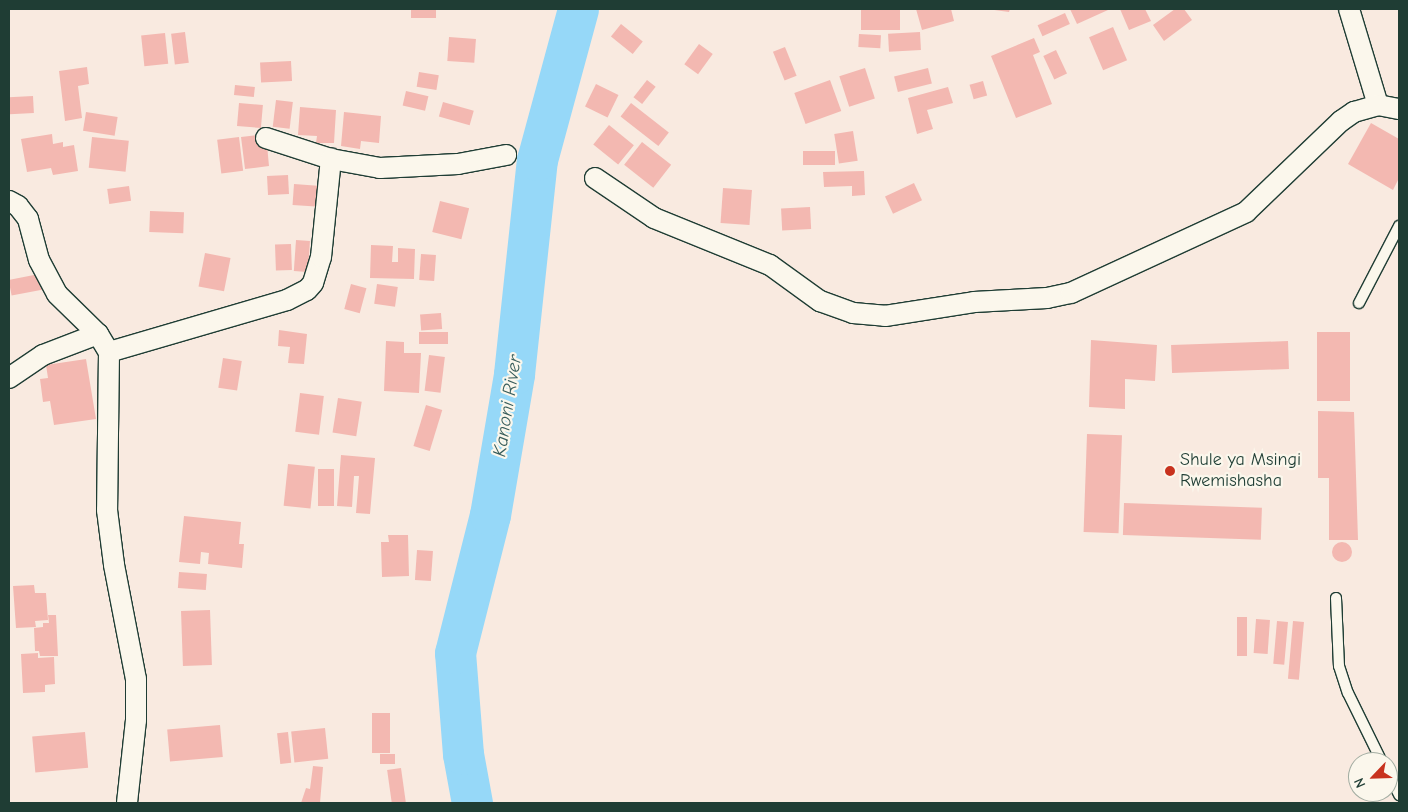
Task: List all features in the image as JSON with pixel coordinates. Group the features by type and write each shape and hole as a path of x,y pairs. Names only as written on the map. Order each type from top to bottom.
{"street":[{"path":"1350,9 1378,105"},
{"path":"596,178 654,218 770,265 820,301 853,312 885,316 974,302 1059,297 1083,288 1246,212 1340,121 1366,107 1378,105 1399,108"},
{"path":"266,138 331,158 380,168 458,164 506,155"},
{"path":"109,352 287,300 307,290 313,283 322,257 331,158"},
{"path":"9,201 18,206 28,219 39,260 56,294 98,334 109,352 107,510 114,565 136,679 136,720 127,803"},
{"path":"9,378 43,355 98,334"}],"lane":[{"path":"1358,303 1399,226"},
{"path":"1336,598 1339,666 1348,693 1377,752"}],"building":[{"path":"411,9 436,9 436,18 411,18"},
{"path":"861,9 900,9 900,30 861,30"},
{"path":"916,9 951,9 954,21 922,30"},
{"path":"987,9 1010,9 1009,12"},
{"path":"1070,9 1107,9 1108,10 1077,24"},
{"path":"1120,9 1145,9 1151,21 1129,30"},
{"path":"1175,9 1184,9 1192,20 1164,41 1153,25"},
{"path":"1065,13 1070,24 1042,36 1038,25"},
{"path":"621,24 643,42 633,54 611,36"},
{"path":"1113,27 1127,60 1103,70 1089,37"},
{"path":"185,32 189,63 175,64 171,34"},
{"path":"920,32 921,50 889,52 888,34"},
{"path":"165,33 168,64 144,66 141,36"},
{"path":"859,34 881,35 880,48 858,47"},
{"path":"449,37 476,39 474,63 447,61"},
{"path":"1034,38 1040,52 1033,55 1052,104 1016,118 991,56"},
{"path":"699,44 713,54 698,74 684,64"},
{"path":"785,47 797,76 785,81 773,52"},
{"path":"1056,50 1067,74 1054,79 1043,56"},
{"path":"291,61 292,81 261,83 260,63"},
{"path":"87,67 89,84 78,86 82,118 65,121 59,71"},
{"path":"865,68 875,98 849,107 839,76"},
{"path":"928,68 932,84 898,92 894,76"},
{"path":"419,72 439,75 436,90 417,87"},
{"path":"647,80 656,87 642,104 633,97"},
{"path":"830,80 841,111 806,124 794,93"},
{"path":"983,81 987,95 974,99 970,85"},
{"path":"596,84 618,95 608,117 585,106"},
{"path":"235,85 255,87 254,97 234,95"},
{"path":"948,87 953,103 927,110 933,129 917,134 908,98"},
{"path":"406,91 428,96 425,111 403,106"},
{"path":"33,96 34,113 10,114 9,97"},
{"path":"276,100 293,102 290,129 273,127"},
{"path":"443,102 474,111 470,125 439,116"},
{"path":"239,103 263,105 261,128 237,126"},
{"path":"631,103 669,133 658,146 621,116"},
{"path":"300,107 336,110 334,143 316,143 317,136 298,135"},
{"path":"86,112 118,117 115,136 83,131"},
{"path":"344,112 381,116 379,143 361,141 360,149 341,146"},
{"path":"1371,123 1399,139 1399,178 1393,190 1348,164"},
{"path":"609,125 634,145 618,165 593,144"},
{"path":"853,131 858,161 839,164 834,134"},
{"path":"52,134 53,144 63,142 63,147 74,145 78,171 53,175 51,168 27,172 21,139"},
{"path":"259,135 267,145 269,166 245,169 241,137"},
{"path":"92,137 129,141 126,172 89,168"},
{"path":"239,137 243,171 221,173 217,140"},
{"path":"642,142 671,165 653,188 624,165"},
{"path":"803,151 835,151 835,165 803,165"},
{"path":"864,171 865,195 852,196 852,186 824,187 823,172"},
{"path":"288,175 289,194 268,195 267,176"},
{"path":"914,183 922,200 893,214 885,197"},
{"path":"294,184 321,186 319,207 293,205"},
{"path":"129,186 131,201 109,204 107,189"},
{"path":"723,188 752,190 749,225 721,223"},
{"path":"440,201 469,208 461,239 432,232"},
{"path":"810,207 811,229 782,230 781,209"},
{"path":"150,211 184,212 183,233 149,232"},
{"path":"296,240 310,241 308,272 294,271"},
{"path":"291,244 292,270 276,271 275,245"},
{"path":"371,245 393,246 392,262 398,262 398,248 415,249 414,279 370,278"},
{"path":"205,253 231,258 224,291 199,286"},
{"path":"421,254 436,255 434,281 419,280"},
{"path":"39,274 42,290 12,296 9,280"},
{"path":"351,284 366,288 360,313 344,309"},
{"path":"377,284 398,287 395,307 374,304"},
{"path":"441,313 442,329 421,330 420,314"},
{"path":"279,330 307,334 304,364 288,363 290,347 278,346"},
{"path":"419,332 448,332 448,344 419,344"},
{"path":"1317,332 1350,332 1350,401 1317,401"},
{"path":"1091,340 1157,345 1155,381 1125,379 1125,409 1089,407"},
{"path":"386,341 404,342 404,353 421,353 419,393 384,391"},
{"path":"1288,341 1289,369 1172,373 1171,345"},
{"path":"429,355 445,357 440,393 425,391"},
{"path":"223,358 242,361 237,391 218,388"},
{"path":"86,359 96,419 54,425 50,401 43,402 40,379 48,378 46,365"},
{"path":"300,393 324,396 319,435 295,432"},
{"path":"338,398 362,402 356,436 333,433"},
{"path":"426,405 442,410 430,451 413,446"},
{"path":"1318,411 1354,412 1358,540 1329,540 1329,478 1318,478"},
{"path":"1087,434 1122,435 1119,533 1084,532"},
{"path":"341,455 375,458 370,514 356,513 359,476 354,476 352,507 337,506"},
{"path":"288,464 315,467 310,509 284,506"},
{"path":"318,469 334,469 334,506 318,506"},
{"path":"1124,503 1262,508 1261,540 1123,535"},
{"path":"184,516 241,522 239,544 244,544 242,568 208,564 209,553 201,552 200,564 179,562"},
{"path":"388,535 408,535 409,576 382,577 381,542 389,542"},
{"path":"1342,542 1349,545 1352,552 1349,559 1342,562 1335,559 1332,552 1335,545"},
{"path":"417,550 433,551 431,581 415,580"},
{"path":"179,572 207,574 206,590 178,588"},
{"path":"34,585 35,593 46,593 48,620 35,621 36,627 16,628 13,586"},
{"path":"210,610 212,665 183,666 181,611"},
{"path":"48,615 56,615 58,656 40,656 39,651 35,651 34,628 43,627 43,623 49,623"},
{"path":"1237,617 1247,617 1247,656 1237,656"},
{"path":"1256,619 1270,620 1268,654 1254,653"},
{"path":"1277,621 1288,622 1284,665 1273,664"},
{"path":"1293,621 1304,622 1299,680 1288,679"},
{"path":"38,653 38,658 54,657 55,684 45,685 45,692 23,693 21,654"},
{"path":"372,713 390,713 390,753 372,753"},
{"path":"220,725 223,757 170,761 167,730"},
{"path":"325,728 328,759 294,762 291,732"},
{"path":"85,732 88,768 35,772 32,737"},
{"path":"288,732 291,763 280,764 277,733"},
{"path":"380,754 395,754 395,764 380,764"},
{"path":"313,766 323,767 320,803 301,803 306,788 310,789"},
{"path":"401,768 406,803 392,803 387,770"}],"waterway":[{"name":"Kanoni River","path":"472,803 463,754 455,653 490,515 514,374 537,160 578,9"}],"place":[{"name":"Shule ya Msingi Rwemishasha","path":"1170,471"}]}
